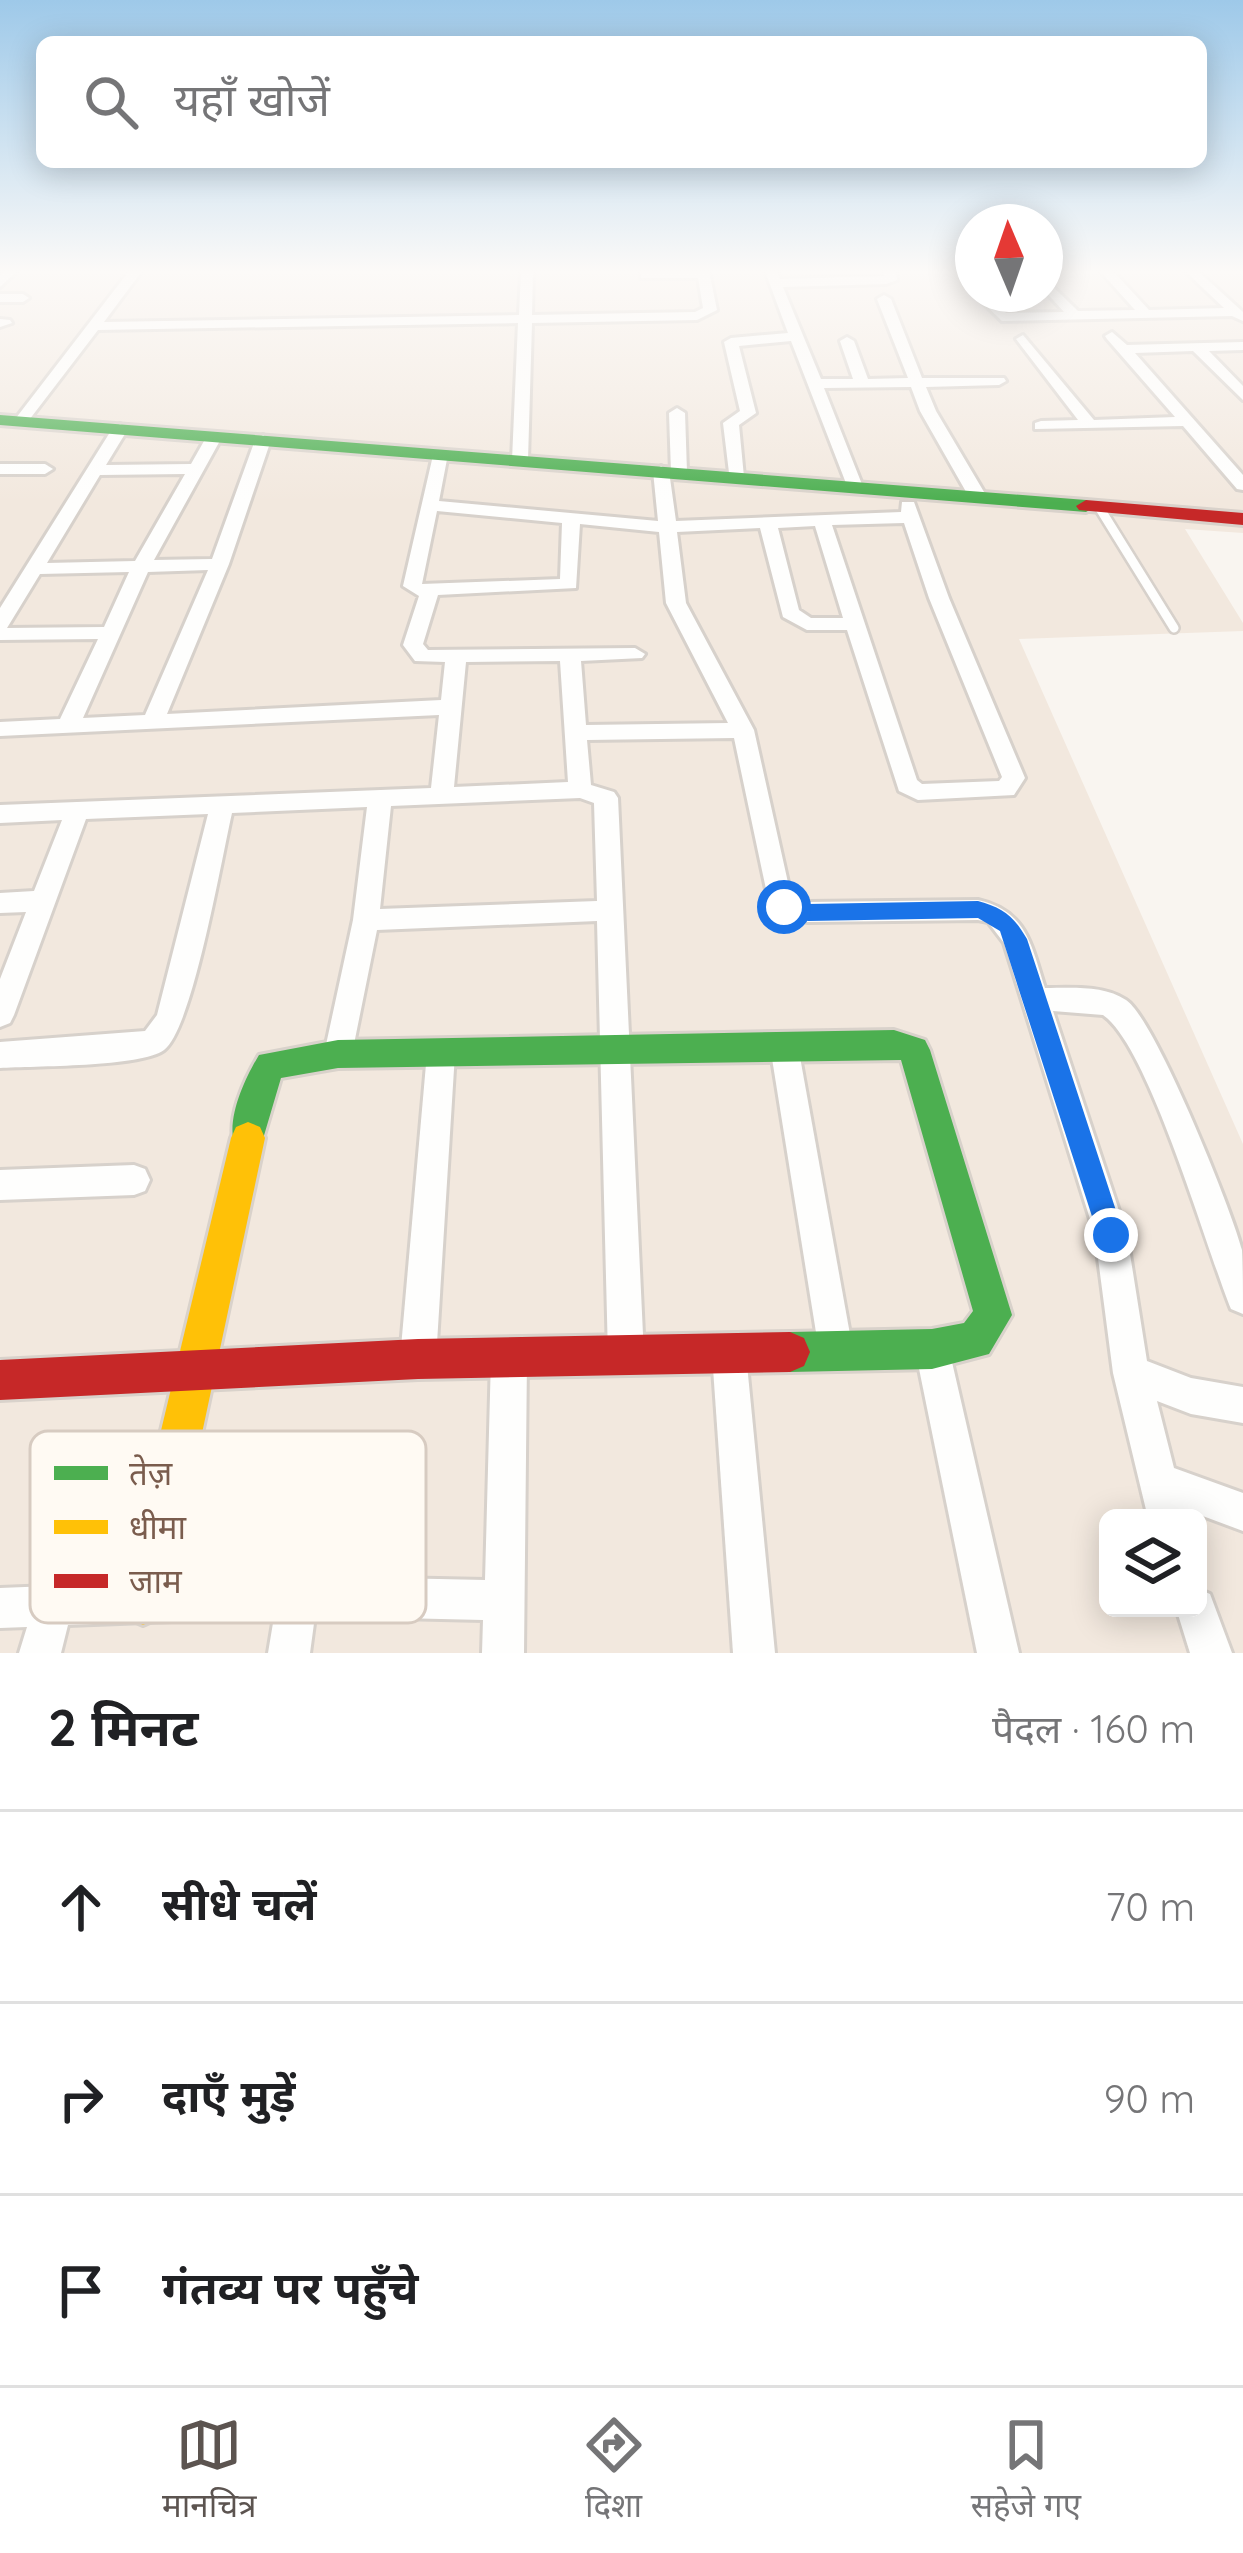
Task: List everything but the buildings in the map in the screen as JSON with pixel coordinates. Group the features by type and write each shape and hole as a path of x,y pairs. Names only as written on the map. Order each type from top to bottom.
{"street":[{"path":"10,421 74,348"},
{"path":"520,460 523,348"},
{"path":"732,348 748,412 731,423 736,477"},
{"path":"800,348 855,487"},
{"path":"850,348 862,383"},
{"path":"903,348 916,383 978,497"},
{"path":"1030,348 1089,424"},
{"path":"1123,348 1239,476"},
{"path":"1198,348 1243,395"},
{"path":"814,384 998,381"},
{"path":"676,413 665,527 676,603 743,730 774,890 784,907 808,912 978,910 996,914 1016,939 1111,1235 1131,1373 1165,1509"},
{"path":"10,421 855,487 907,504"},
{"path":"1042,426 1188,421"},
{"path":"0,624 120,429"},
{"path":"68,726 141,567 214,437"},
{"path":"153,722 220,564 263,440"},
{"path":"440,454 412,586 430,591 569,584 571,517"},
{"path":"0,469 45,469"},
{"path":"95,470 196,469"},
{"path":"428,506 665,527 822,521 907,504 978,497 1243,519"},
{"path":"822,521 907,785 918,792 1011,786 1015,778 939,598 907,504"},
{"path":"768,524 790,613 807,624 854,624"},
{"path":"36,569 220,564"},
{"path":"430,591 413,651 422,656 635,654"},
{"path":"0,634 110,633"},
{"path":"570,655 580,790"},
{"path":"442,796 456,657"},
{"path":"0,729 451,707"},
{"path":"577,733 743,730"},
{"path":"0,814 580,790 606,798 626,1357"},
{"path":"338,1054 366,920 380,799"},
{"path":"0,1054 134,1047 163,1033 222,806"},
{"path":"0,1016 77,812"},
{"path":"0,903 42,901"},
{"path":"366,920 607,911"},
{"path":"1036,999 1108,1004 1133,1026 1178,1124 1243,1298"},
{"path":"0,1380 196,1371 418,1359 932,1349 976,1340 993,1315 920,1060 904,1045 338,1054 284,1061 262,1076 196,1371 182,1431"},
{"path":"784,1046 836,1351"},
{"path":"418,1359 441,1054"},
{"path":"0,1186 134,1180"},
{"path":"932,1349 998,1653"},
{"path":"729,1354 754,1653"},
{"path":"503,1653 509,1358"},
{"path":"1131,1373 1191,1396 1243,1405"},
{"path":"1155,1480 1243,1512"},
{"path":"426,1598 505,1600"},
{"path":"0,1608 30,1607"},
{"path":"1199,1617 1210,1653"},
{"path":"40,1653 48,1623"},
{"path":"289,1653 294,1623"}],"lane":[{"path":"1099,507 1174,628"}],"shaded area":[{"path":"0,348 1243,348 1243,533 1185,529 1243,623 1243,631 1019,639 1243,1144 1243,1653 0,1653"}],"traffic: fast":[{"path":"0,420 1086,506"},
{"path":"248,1138 260,1083 271,1065 338,1054 894,1044 914,1050 993,1315 975,1340 932,1349 790,1352"}],"traffic: slow":[{"path":"182,1431 248,1138"}],"traffic: jam":[{"path":"1086,506 1243,519"},
{"path":"0,1380 418,1359 790,1352"}],"route":[{"path":"784,907 808,912 978,910 996,914 1007,925 1016,939 1111,1235"}]}
